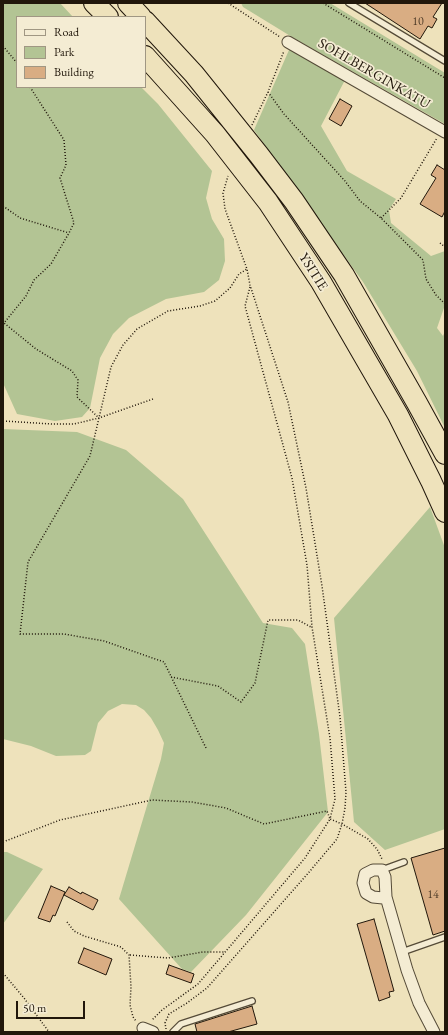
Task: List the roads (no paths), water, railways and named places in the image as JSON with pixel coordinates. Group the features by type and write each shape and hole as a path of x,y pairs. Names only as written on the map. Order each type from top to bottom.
{"highway":[{"path":"94,3 107,16"},
{"path":"128,3 140,16"},
{"name":"YSITIE","path":"146,22 194,74 294,201 344,275 445,454"},
{"name":"YSITIE","path":"146,57 214,134 268,202 321,282 398,415 445,512"}],"street":[{"name":"SOHLBERGINKATU","path":"288,42 443,131"},
{"path":"386,897 373,897 366,893 363,883 365,874 382,865 385,878 386,897 402,952 419,1003 434,1032"}],"lane":[{"path":"349,3 445,61"},
{"path":"382,865 404,862"},
{"path":"402,952 445,937"},
{"path":"173,1032 181,1024 252,1001"}]}
